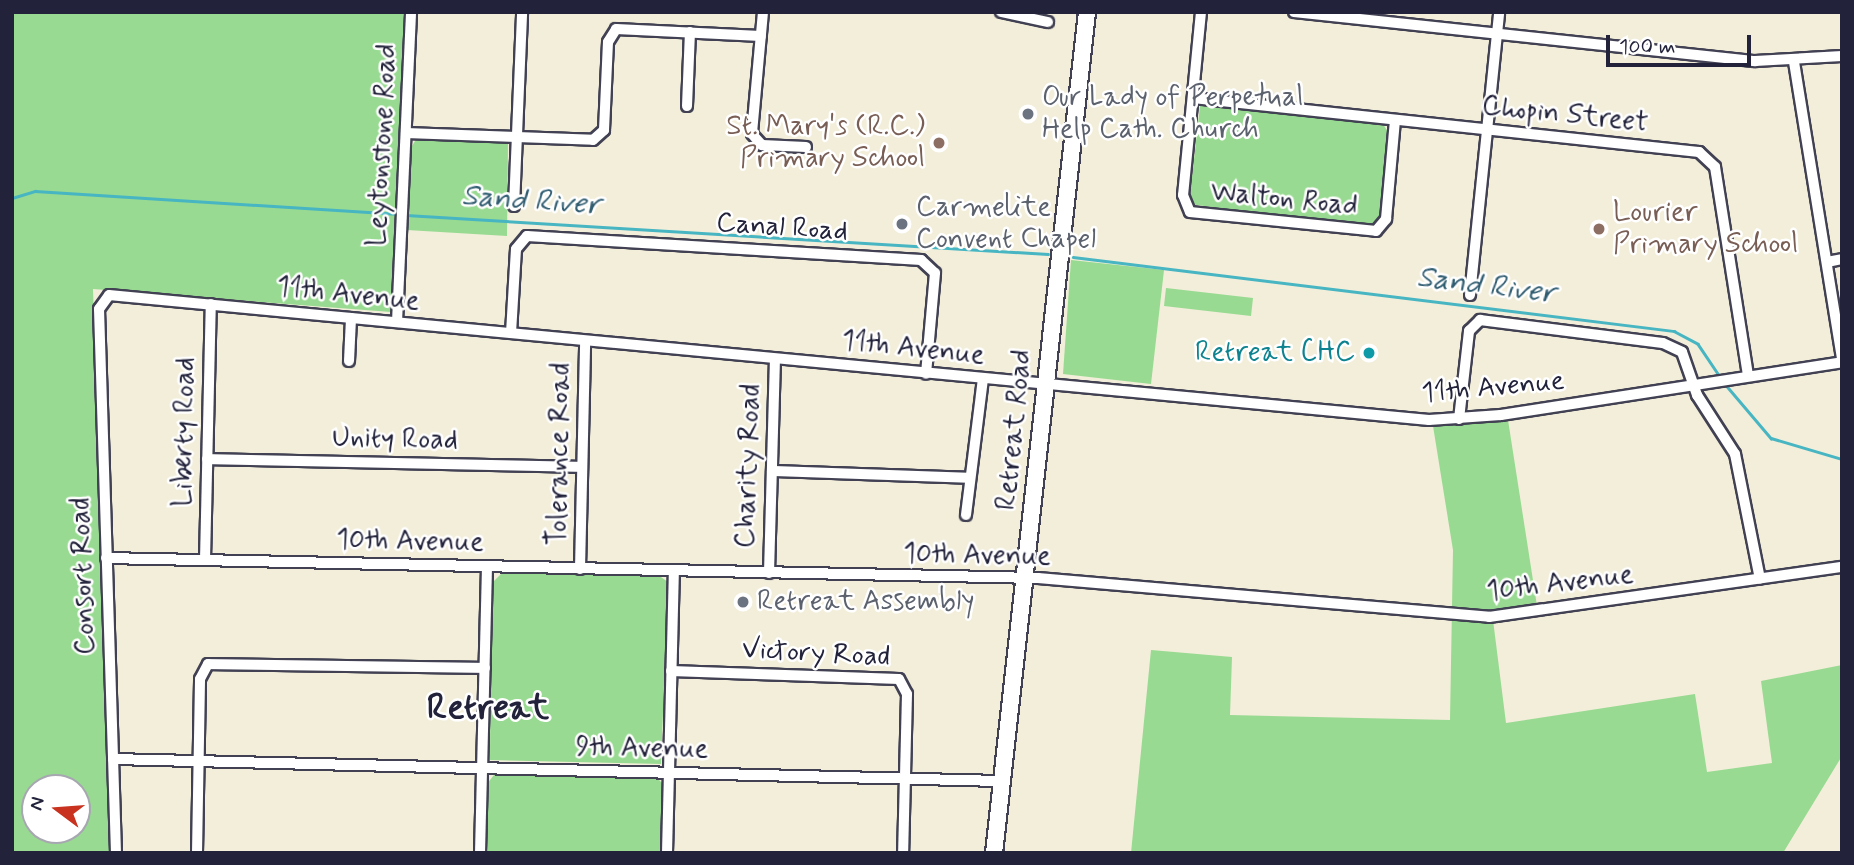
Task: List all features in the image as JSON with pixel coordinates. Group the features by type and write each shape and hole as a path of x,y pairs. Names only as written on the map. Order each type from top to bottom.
{"main road":[{"name":"Retreat Road","path":"994,853 1087,12"}],"street":[{"name":"Leytonstone Road","path":"397,322 411,12"},
{"path":"514,206 522,12"},
{"path":"764,12 753,138 762,145 806,147"},
{"path":"1001,12 1048,22"},
{"name":"Walton Road","path":"1201,12 1183,195 1197,215 1376,231 1386,219 1395,120"},
{"path":"1294,12 1794,62 1842,56"},
{"path":"1470,295 1499,12"},
{"path":"407,133 599,137 613,31 761,36"},
{"path":"687,106 690,32"},
{"path":"1794,62 1842,359"},
{"name":"Chopin Street","path":"1194,98 1708,157 1718,179 1748,375"},
{"name":"Canal Road","path":"511,334 520,240 925,261 934,273 926,374"},
{"path":"1827,262 1842,259"},
{"name":"11th Avenue","path":"103,298 211,304 1045,385 1459,419 1700,384 1842,359"},
{"name":"Consort Road","path":"103,298 106,558 116,853"},
{"name":"Liberty Road","path":"205,560 211,304"},
{"path":"349,362 351,318"},
{"path":"1459,419 1473,324 1480,320 1663,343 1682,352 1735,454 1760,579"},
{"name":"Tolerance Road","path":"580,569 585,341"},
{"name":"Charity Road","path":"769,573 775,359"},
{"path":"966,515 983,379"},
{"name":"Unity Road","path":"207,459 582,467"},
{"path":"772,471 970,478"},
{"name":"10th Avenue","path":"106,558 1026,579 1489,617 1842,567"},
{"path":"480,853 487,567"},
{"path":"667,853 674,571"},
{"path":"197,853 200,674 212,662 485,668"},
{"name":"Victory Road","path":"671,671 899,679 906,690 905,778"},
{"name":"9th Avenue","path":"113,760 1003,781"},
{"path":"903,853 905,778"}],"green space":[{"path":"12,12 407,12 391,312 93,289 111,853 12,853"},
{"path":"1200,106 1383,124 1388,132 1380,221 1371,228 1189,204"},
{"path":"417,138 508,143 507,236 407,230 410,149"},
{"path":"1071,260 1164,270 1151,384 1063,374"},
{"path":"1166,288 1253,298 1251,316 1164,306"},
{"path":"1508,420 1537,606 1492,612 1506,723 1695,694 1707,772 1772,763 1761,681 1842,665 1842,756 1783,853 1131,853 1151,650 1232,657 1230,715 1450,720 1453,550 1433,426"},
{"path":"503,572 658,575 668,582 661,764 490,760 491,584"},
{"path":"494,775 657,778 664,785 663,853 484,853 486,785"}],"waterway":[{"name":"Sand River","path":"12,198 35,191 399,214"},
{"name":"Sand River","path":"406,215 1048,254"},
{"name":"Sand River","path":"1073,257 1674,331 1698,344 1720,377"},
{"name":"Sand River","path":"1726,385 1771,438 1842,459"}],"place":[{"name":"Our Lady of Perpetual Help Cath. Church","path":"1028,114"},
{"name":"St. Mary's (R.C.) Primary School","path":"939,143"},
{"name":"Carmelite Convent Chapel","path":"902,224"},
{"name":"Lourier Primary School","path":"1599,229"},
{"name":"Retreat CHC","path":"1369,353"},
{"name":"Retreat Assembly","path":"743,602"}],"district":[{"name":"Retreat","path":"488,708"}]}
